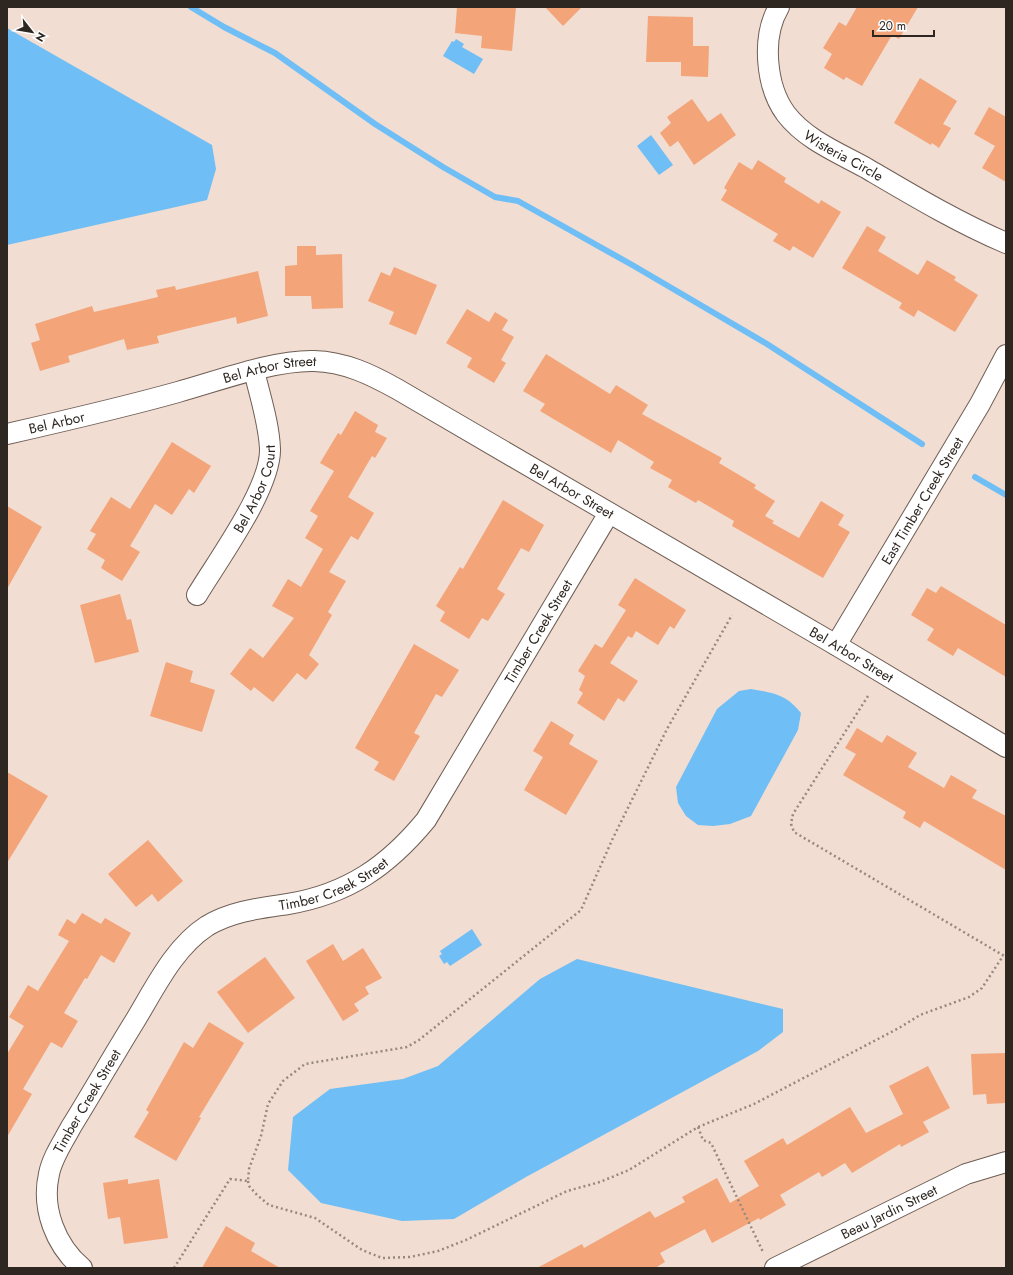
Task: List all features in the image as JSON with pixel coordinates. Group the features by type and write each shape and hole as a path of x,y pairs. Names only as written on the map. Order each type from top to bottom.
{"street":[{"name":"Wisteria Circle","path":"779,7 768,42 769,72 775,96 787,115 812,138 931,206 978,231 1006,243"},
{"name":"East Timber Creek Street","path":"836,645 980,404 1006,355"},
{"name":"Bel Arbor Street","path":"107,412 282,364 313,361 338,363 365,372 836,645 1006,747"},
{"name":"Bel Arbor Court","path":"197,595 249,510 260,488 267,467 270,450 268,431 254,371"},
{"name":"Bel Arbor","path":"7,434 107,412"},
{"name":"Timber Creek Street","path":"82,1268 71,1259 57,1238 50,1218 46,1197 49,1174 59,1150 163,974 188,941 207,926 223,918 262,907 318,898 345,888 390,859 410,840 426,820 609,513"},
{"name":"Beau Jardin Street","path":"770,1262 966,1174 1006,1162"}],"path":[{"path":"732,614 667,729 613,838 581,910 420,1040 407,1047 305,1064 283,1081 268,1104 261,1136 249,1169 248,1181 250,1186 257,1195 269,1205 315,1218 362,1250 382,1258 410,1257 438,1251 460,1243 567,1191 600,1182 629,1170 698,1128 754,1104 899,1028 920,1015 968,997 982,988 1005,956 794,832 791,824 793,814 868,696"},
{"path":"698,1128 703,1140 711,1143 770,1262"},
{"path":"174,1268 230,1179 248,1181"}],"water":[{"path":"7,28 212,145 216,169 207,200 7,245"},
{"path":"456,39 464,44 462,47 483,59 474,74 443,56 452,41 454,42"},
{"path":"651,135 673,165 659,175 637,146"},
{"path":"751,689 779,695 790,702 801,713 798,730 751,816 730,824 713,826 698,825 686,816 678,803 676,787 717,709 739,691"},
{"path":"472,929 482,945 450,966 447,962 444,964 439,956 442,954 440,951"},
{"path":"577,959 783,1009 783,1032 758,1051 526,1177 454,1219 402,1221 321,1203 288,1170 293,1117 330,1089 403,1079 438,1066 540,979"}],"building":[{"path":"457,7 516,7 512,51 481,48 482,36 455,33"},
{"path":"545,7 582,7 563,26"},
{"path":"857,7 918,7 899,39 892,35 862,86 846,77 844,80 824,68 832,54 823,48 839,22 846,26"},
{"path":"648,16 693,17 693,46 709,46 708,77 681,76 681,62 646,62"},
{"path":"920,78 957,101 943,124 951,128 939,148 932,143 931,145 894,123"},
{"path":"692,99 708,122 721,113 736,135 694,165 678,141 670,147 660,133 671,123 667,117"},
{"path":"989,107 1006,117 1006,182 982,168 995,146 974,134"},
{"path":"758,160 786,178 784,182 819,204 821,200 841,212 813,258 793,246 790,251 773,241 778,234 721,200 727,190 724,188 739,162 752,170"},
{"path":"867,226 886,237 878,251 918,275 927,260 956,277 954,280 978,295 955,332 918,310 914,317 899,308 902,303 842,268"},
{"path":"297,246 316,246 316,255 342,254 343,308 312,309 311,296 285,296 285,266 297,265"},
{"path":"394,267 437,285 416,335 389,324 394,312 368,301 381,272 390,276"},
{"path":"258,271 268,316 237,324 236,317 185,329 157,336 159,343 127,350 124,339 68,356 70,362 40,371 31,343 40,340 35,324 92,306 94,312 158,297 156,290 175,286 176,290"},
{"path":"467,309 489,322 495,312 508,320 502,330 514,337 501,360 506,363 494,383 467,367 472,358 446,343"},
{"path":"546,354 610,394 616,385 648,405 642,414 722,458 719,463 756,485 754,488 775,501 765,516 774,521 772,523 799,538 821,501 844,515 838,525 850,532 823,578 732,526 734,521 698,500 696,503 668,487 672,480 650,468 654,462 618,440 611,453 540,411 545,404 523,391"},
{"path":"355,411 378,425 375,432 387,438 375,458 372,456 348,497 374,513 358,540 351,536 329,572 346,581 328,612 332,615 309,655 319,664 306,680 297,673 273,702 254,687 251,691 230,674 250,648 263,658 294,618 272,606 288,579 301,587 323,549 305,538 318,516 310,511 334,471 320,463 338,433 341,435"},
{"path":"172,442 211,466 194,493 189,489 172,515 155,504 130,546 140,552 122,581 101,568 105,560 87,549 96,534 90,531 111,497 130,509"},
{"path":"503,500 544,525 529,552 521,548 497,589 505,594 488,621 482,618 469,639 440,621 445,612 436,606 460,567 463,569"},
{"path":"7,506 42,527 7,589"},
{"path":"635,578 686,610 674,629 670,626 658,645 636,631 632,638 628,636 610,663 638,681 624,702 618,698 604,721 577,703 583,693 579,690 585,676 578,671 595,644 602,648 626,610 618,605"},
{"path":"941,586 1006,625 1006,677 958,648 953,656 927,640 934,629 911,615 927,588 936,593"},
{"path":"120,594 127,620 131,619 139,652 95,663 80,605"},
{"path":"414,644 459,670 442,697 436,694 414,733 420,736 394,781 374,770 379,762 355,748"},
{"path":"166,662 193,671 190,682 215,690 202,732 150,716"},
{"path":"551,721 574,735 569,744 598,761 566,815 524,790 543,757 533,751"},
{"path":"857,728 882,743 887,735 917,753 908,767 944,788 951,775 977,790 972,798 1006,816 1006,870 924,821 920,828 903,818 906,812 843,775 856,754 845,748"},
{"path":"7,772 48,796 7,863"},
{"path":"148,840 183,881 158,902 152,894 136,907 108,874"},
{"path":"82,913 101,924 105,918 131,933 114,963 101,955 87,979 85,978 64,1013 78,1021 62,1048 51,1042 23,1089 32,1094 7,1137 7,1054 24,1026 9,1017 28,985 38,991 69,941 58,935 67,919 75,924"},
{"path":"333,944 343,961 363,948 382,978 365,987 369,994 354,1004 359,1011 343,1021 306,961"},
{"path":"265,957 295,998 248,1033 217,992"},
{"path":"209,1022 244,1043 199,1117 201,1118 176,1161 134,1137 149,1112 146,1110 184,1042 193,1048"},
{"path":"1006,1053 1006,1103 987,1104 986,1094 973,1095 971,1054"},
{"path":"928,1066 950,1108 923,1122 929,1132 901,1147 900,1144 852,1173 845,1163 822,1177 819,1172 780,1195 786,1205 760,1220 759,1218 712,1243 705,1229 660,1253 665,1262 655,1268 537,1268 582,1244 584,1248 650,1211 655,1218 685,1202 682,1197 717,1178 730,1203 759,1186 744,1161 783,1138 787,1145 850,1107 866,1133 903,1114 889,1086"},
{"path":"128,1179 128,1184 159,1179 168,1238 124,1244 120,1217 108,1219 103,1183"},
{"path":"226,1226 255,1243 251,1251 280,1268 202,1268"}],"waterway":[{"path":"191,7 224,27 275,53 375,124 443,167 495,197 518,201 634,266 767,344 922,444"},
{"path":"975,477 1006,495"}]}
